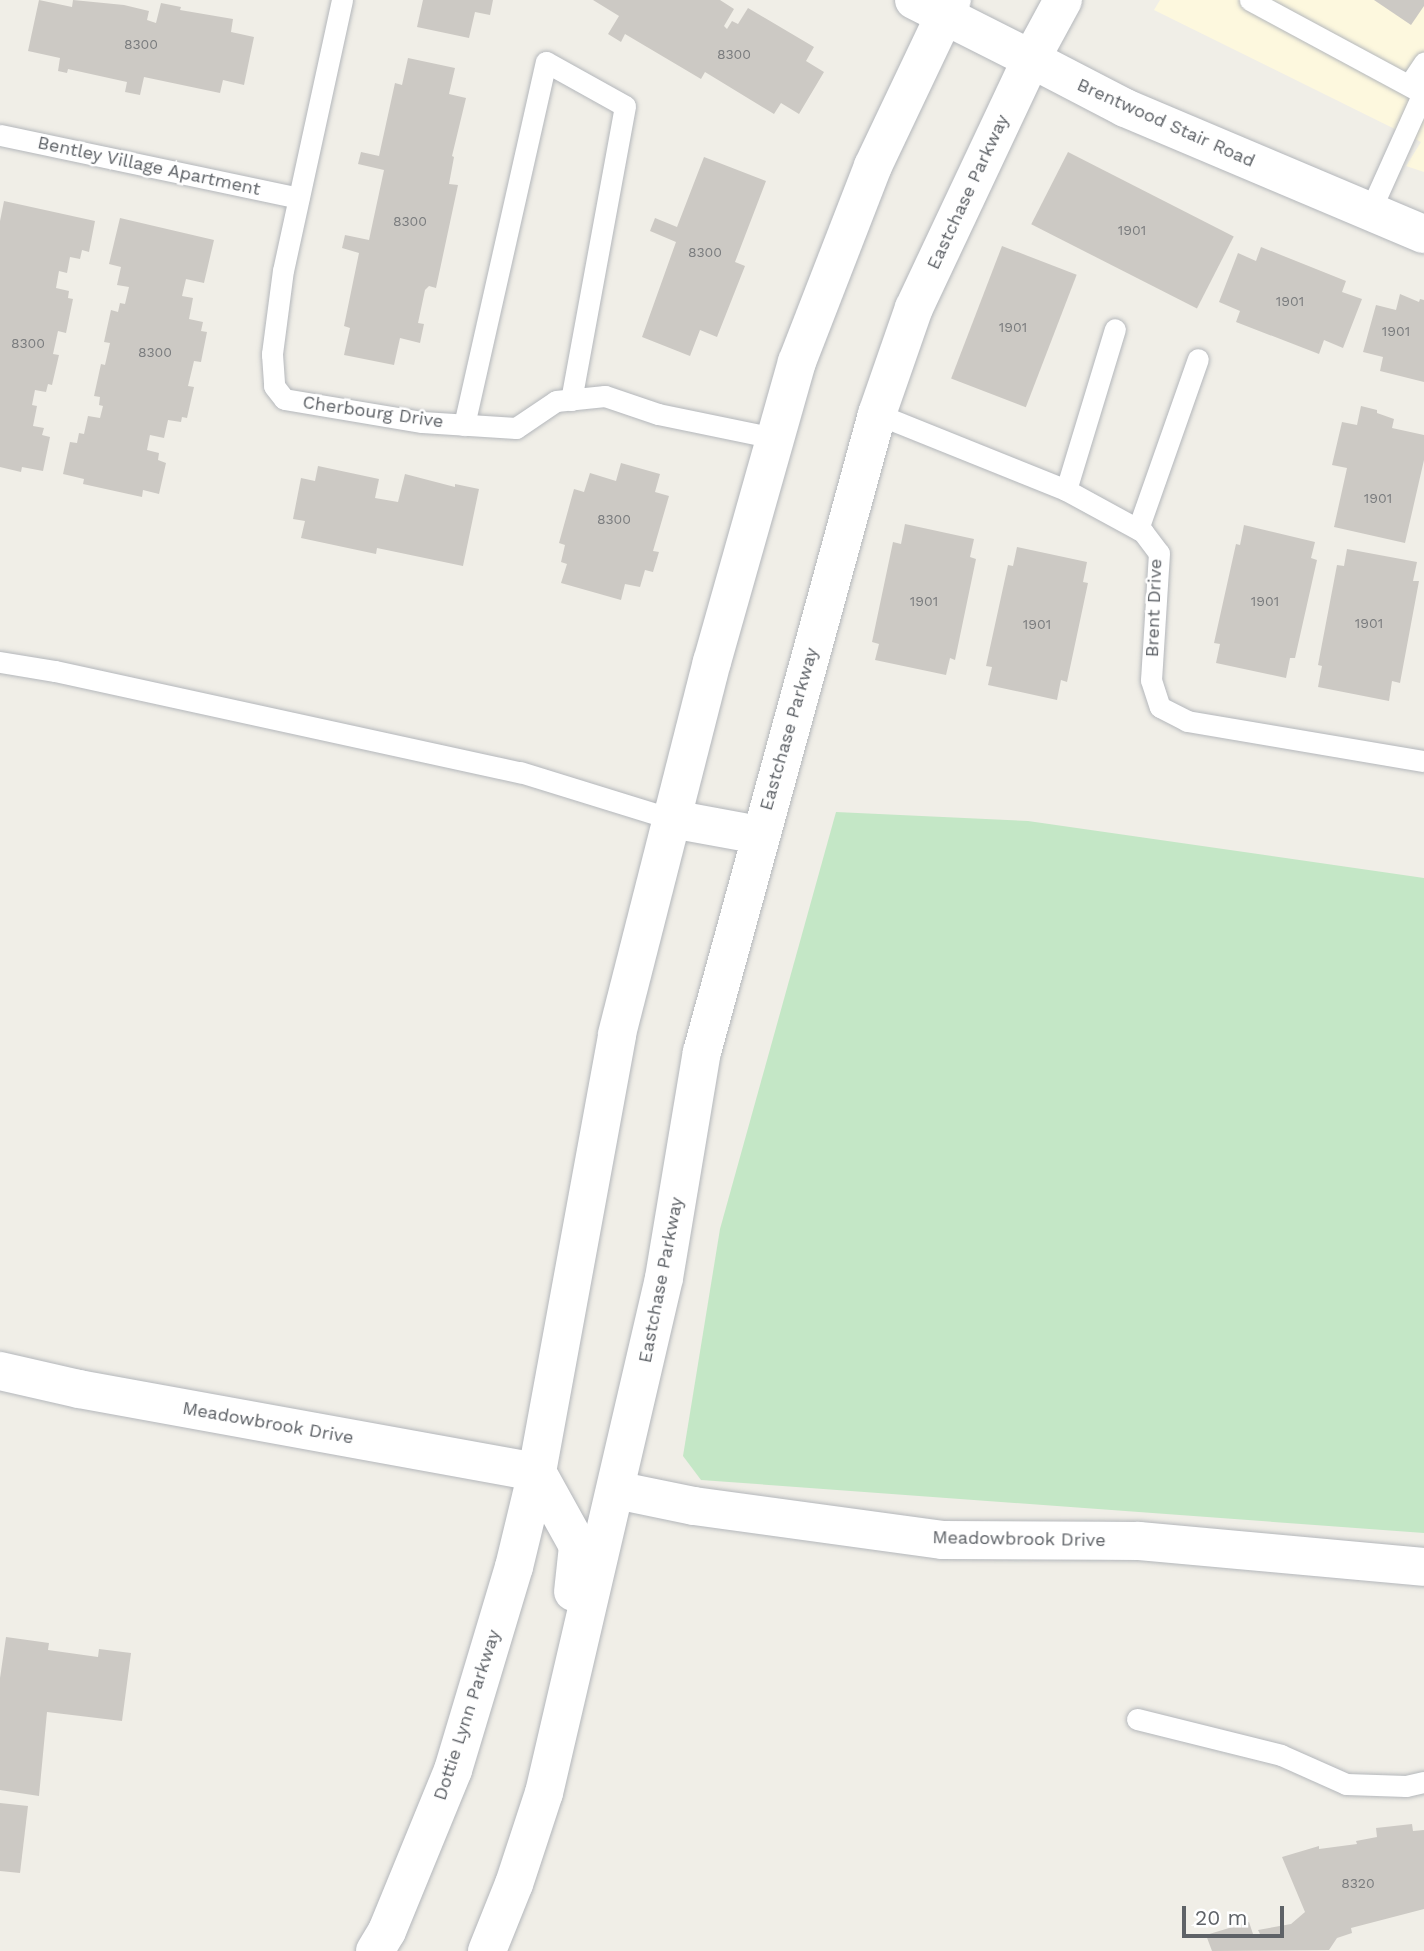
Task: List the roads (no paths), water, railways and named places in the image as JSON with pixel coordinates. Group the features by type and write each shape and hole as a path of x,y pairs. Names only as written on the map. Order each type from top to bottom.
{"main road":[{"name":"Eastchase Parkway","path":"616,1490 664,1278 702,1052 759,835 877,414 914,308 1031,59 1063,0"},
{"name":"Brentwood Stair Road","path":"937,5 1031,59 1125,108 1424,234"},
{"path":"544,1793 539,1730 576,1580 578,1546 537,1472 617,1034 796,362 937,5"},
{"path":"672,820 759,835"},
{"name":"Meadowbrook Drive","path":"0,1371 79,1389 537,1472"},
{"name":"Dottie Lynn Parkway","path":"375,1951 387,1931 453,1770 514,1567 537,1472"},
{"path":"487,1951 514,1884 544,1793 616,1490"},
{"name":"Meadowbrook Drive","path":"616,1490 694,1506 942,1540 1139,1541 1424,1567"}],"lane":[{"name":"Cherbourg Drive","path":"342,0 282,270 272,354 274,386 284,399 422,422 516,428 556,401 605,396 658,414 775,438"},
{"path":"1250,0 1423,93 1369,213"},
{"path":"464,425 546,62 625,106 570,400"},
{"path":"1409,85 1424,63"},
{"name":"Bentley Village Apartment","path":"0,135 298,198"},
{"path":"1066,490 1115,329"},
{"path":"1138,528 1198,359"},
{"name":"Brent Drive","path":"877,414 1066,490 1138,528 1158,553 1151,680 1160,706 1187,721 1424,761"},
{"path":"0,662 55,671 520,772 672,820"},
{"path":"1138,1718 1280,1755 1346,1784 1406,1786 1424,1782"}]}
